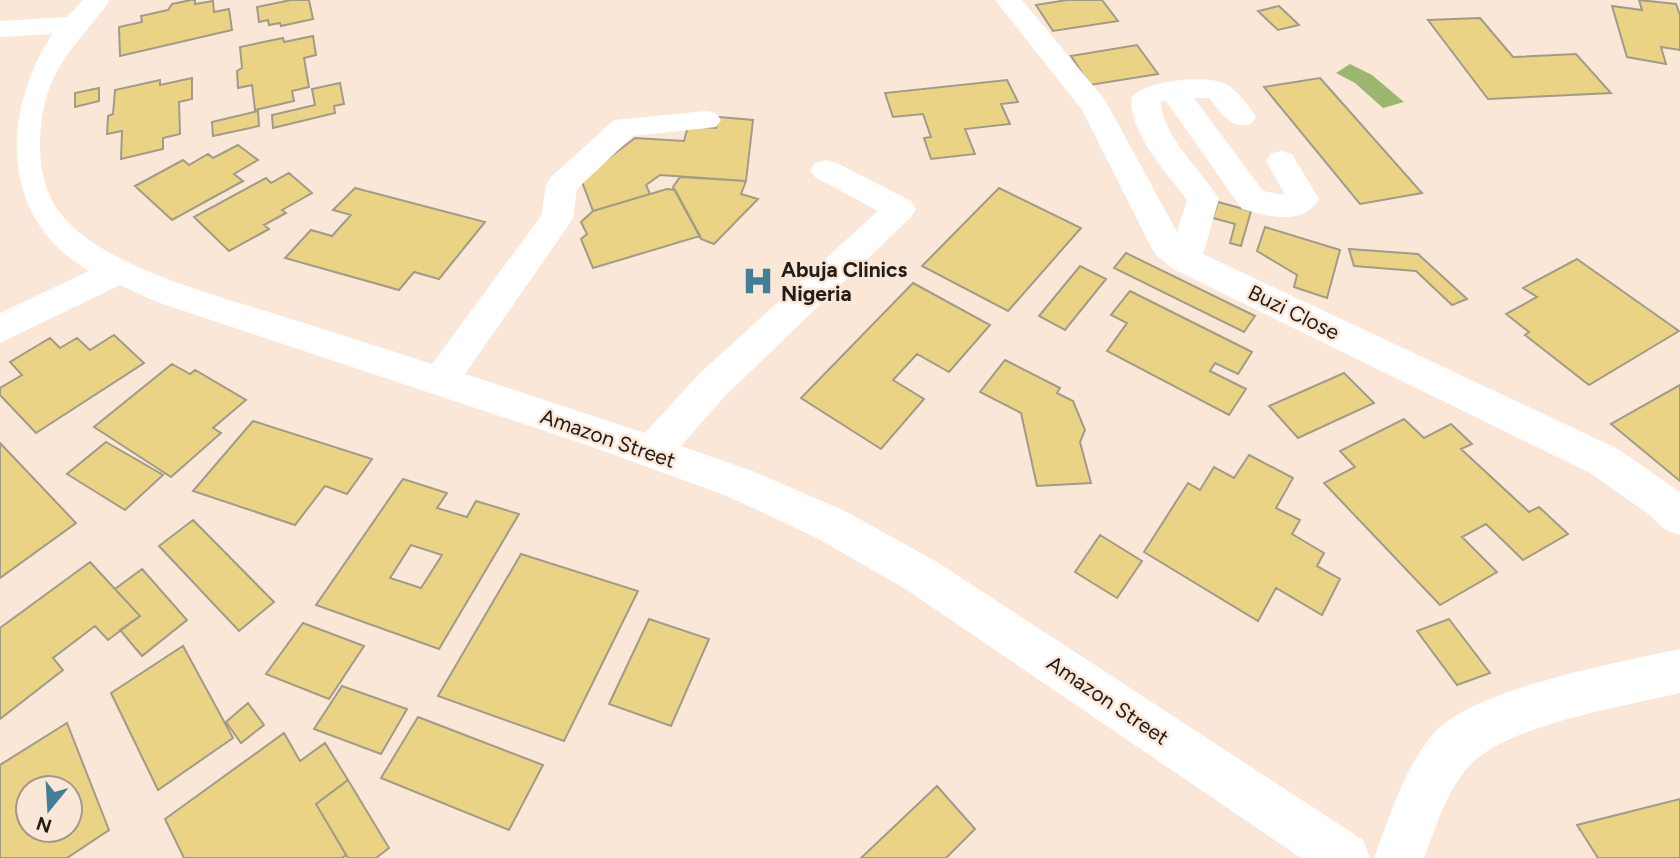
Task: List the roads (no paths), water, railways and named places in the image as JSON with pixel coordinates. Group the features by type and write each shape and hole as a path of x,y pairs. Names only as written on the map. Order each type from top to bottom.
{"street":[{"name":"Buzi Close","path":"1008,0 1096,107 1168,247 1185,260 1604,461 1661,500 1680,517"},
{"path":"0,29 86,12"},
{"name":"Amazon Street","path":"86,12 42,71 25,123 26,170 39,208 65,239 118,271 169,293 652,452 741,484 832,526 922,576 1345,858"},
{"path":"1203,199 1161,140 1147,114 1144,103 1146,97 1173,90 1208,87 1219,92 1241,117"},
{"path":"1173,90 1254,201 1292,207 1303,199 1281,162"},
{"path":"440,381 557,218 562,185 625,127 706,120"},
{"path":"652,452 711,386 900,209 826,170"},
{"path":"1203,199 1242,188"},
{"path":"1185,260 1203,199"},
{"path":"0,330 118,271"},
{"path":"1399,858 1429,780 1455,746 1495,720 1680,671"}],"place":[{"name":"Abuja Clinics Nigeria","path":"758,281"}]}
